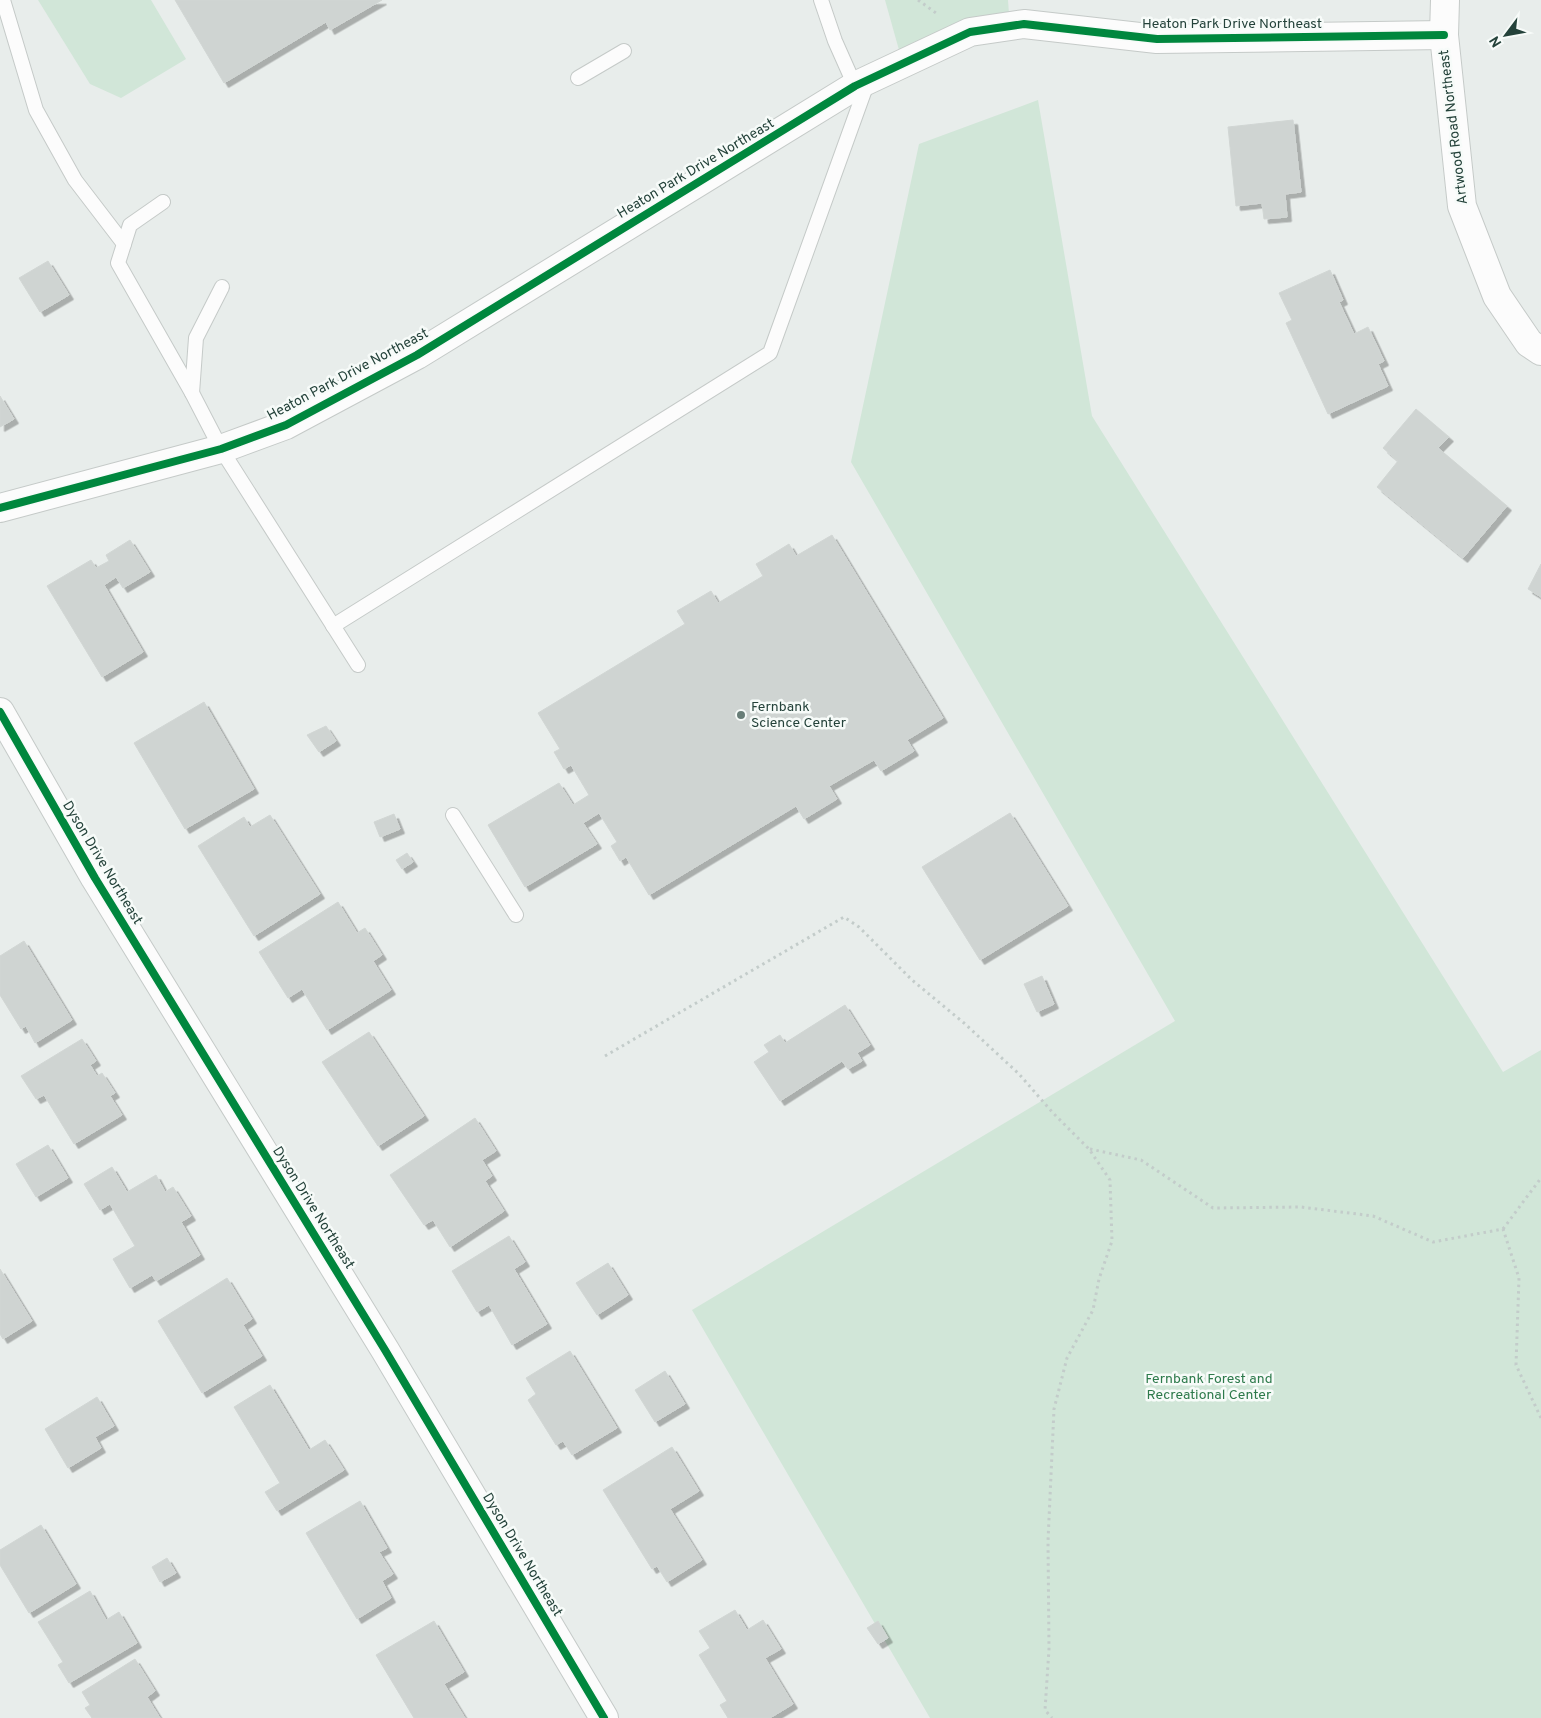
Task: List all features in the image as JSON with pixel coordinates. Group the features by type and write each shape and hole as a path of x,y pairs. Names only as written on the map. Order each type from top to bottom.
{"street":[{"name":"Artwood Road Northeast","path":"1445,0 1444,35 1462,206 1498,296 1529,343 1541,351"},
{"name":"Heaton Park Drive Northeast","path":"0,508 221,449 286,425 417,355 862,83 970,32 1024,24 1157,39 1444,35"},
{"name":"Dyson Drive Northeast","path":"0,712 95,878 386,1350 604,1718"}],"lane":[{"path":"3,0 36,110 75,180 124,244"},
{"path":"333,626 770,353 862,83 835,41 820,0"},
{"path":"578,78 624,51"},
{"path":"163,202 130,225 118,263 192,393 221,449 358,665"},
{"path":"192,393 196,338 222,287"},
{"path":"453,815 516,915"}],"path":[{"path":"605,1056 844,917 860,927 912,980 964,1022 1012,1068 1090,1149 1110,1180 1112,1241 1099,1280 1093,1310 1067,1358 1054,1409 1048,1541 1049,1649 1045,1710 1052,1718"},
{"path":"1090,1149 1141,1160 1213,1208 1301,1207 1373,1216 1433,1242 1503,1229 1541,1178"},
{"path":"1503,1229 1519,1278 1516,1365 1541,1418"}],"green space":[{"path":"38,0 151,0 186,59 121,98 90,84"},
{"path":"885,0 1008,0 1010,28 899,50"},
{"name":"Fernbank Forest and Recreational Center","path":"1038,100 1092,416 1503,1072 1541,1050 1541,1718 930,1718 692,1310 1175,1021 851,462 919,144"}],"building":[{"path":"175,0 382,0 330,30 326,22 224,83"},
{"path":"1293,120 1301,192 1285,194 1287,217 1264,219 1262,203 1236,206 1228,127"},
{"path":"48,261 69,295 40,312 19,278"},
{"path":"1330,270 1343,300 1339,302 1354,334 1368,327 1384,361 1378,364 1388,386 1328,414 1286,323 1292,320 1279,293"},
{"path":"0,396 14,419 0,427"},
{"path":"1416,409 1449,437 1438,448 1507,506 1463,558 1377,487 1398,461 1383,448"},
{"name":"Fernbank Science Center","path":"832,535 943,718 907,740 914,751 881,771 874,760 829,786 837,799 804,819 796,806 649,895 626,857 620,861 611,846 617,842 599,813 583,823 597,844 525,887 488,825 559,783 573,805 589,795 571,765 564,769 554,752 560,749 538,713 685,624 677,611 711,591 718,603 763,576 756,564 789,544 796,556"},
{"path":"130,540 150,572 123,588 116,577 104,585 143,652 102,677 47,586 91,560 96,568 109,561 106,555"},
{"path":"1541,564 1541,597 1528,589"},
{"path":"204,702 254,789 185,829 134,743"},
{"path":"326,726 336,741 319,752 307,735"},
{"path":"1010,813 1068,906 980,960 922,867"},
{"path":"394,814 400,829 380,837 374,822"},
{"path":"270,815 320,894 254,936 198,846 244,817 250,827"},
{"path":"407,853 413,862 402,869 396,860"},
{"path":"338,902 357,933 365,928 382,955 373,961 391,990 327,1030 302,989 288,998 259,952"},
{"path":"24,941 72,1020 35,1043 26,1026 21,1029 0,995 0,956"},
{"path":"1042,976 1054,1004 1037,1012 1024,984"},
{"path":"845,1005 870,1045 857,1053 862,1061 848,1069 842,1061 780,1101 754,1062 769,1052 764,1045 780,1035 785,1043"},
{"path":"369,1032 424,1116 378,1146 322,1062"},
{"path":"82,1039 96,1061 90,1065 97,1076 102,1073 115,1093 110,1096 122,1115 74,1144 44,1095 36,1099 21,1076"},
{"path":"475,1118 496,1151 482,1160 492,1176 485,1181 504,1211 450,1247 433,1220 424,1225 390,1175"},
{"path":"48,1145 68,1178 36,1197 16,1164"},
{"path":"112,1167 127,1192 156,1175 165,1192 173,1187 191,1216 181,1222 200,1255 156,1281 152,1275 130,1288 113,1259 135,1246 110,1204 100,1210 84,1184"},
{"path":"509,1236 525,1262 514,1269 547,1324 512,1345 489,1305 477,1312 452,1271"},
{"path":"608,1263 628,1295 597,1315 576,1283"},
{"path":"0,1269 32,1321 3,1339 0,1334"},
{"path":"227,1278 252,1319 243,1325 262,1356 202,1393 158,1321"},
{"path":"570,1351 617,1428 572,1455 563,1441 556,1445 528,1400 536,1394 526,1378"},
{"path":"665,1371 685,1404 655,1422 635,1390"},
{"path":"270,1385 309,1450 325,1440 344,1470 277,1511 265,1492 280,1483 234,1407"},
{"path":"97,1397 114,1426 95,1437 101,1448 68,1468 45,1429"},
{"path":"672,1447 699,1491 670,1509 702,1560 667,1582 657,1566 652,1569 603,1490"},
{"path":"360,1501 387,1548 379,1552 393,1574 382,1581 391,1598 357,1619 306,1533"},
{"path":"41,1525 76,1584 29,1613 0,1565 0,1550"},
{"path":"167,1558 176,1573 160,1582 152,1567"},
{"path":"90,1591 106,1620 119,1612 137,1643 69,1683 58,1665 63,1662 38,1622"},
{"path":"735,1610 747,1630 763,1620 781,1649 765,1658 793,1704 770,1718 728,1718 720,1705 727,1701 699,1655 710,1648 699,1631"},
{"path":"434,1621 464,1672 444,1684 465,1718 414,1718 376,1655"},
{"path":"878,1621 888,1638 878,1644 867,1628"},
{"path":"135,1659 155,1691 147,1697 160,1718 92,1718 85,1708 90,1705 82,1692"}],"cycle path":[{"path":"0,508 221,449 286,425 417,355 855,86 970,32 1024,24 1157,39 1444,35"},
{"path":"0,712 95,878 385,1350 604,1718"}],"place":[{"name":"Fernbank Science Center","path":"741,715"}]}
